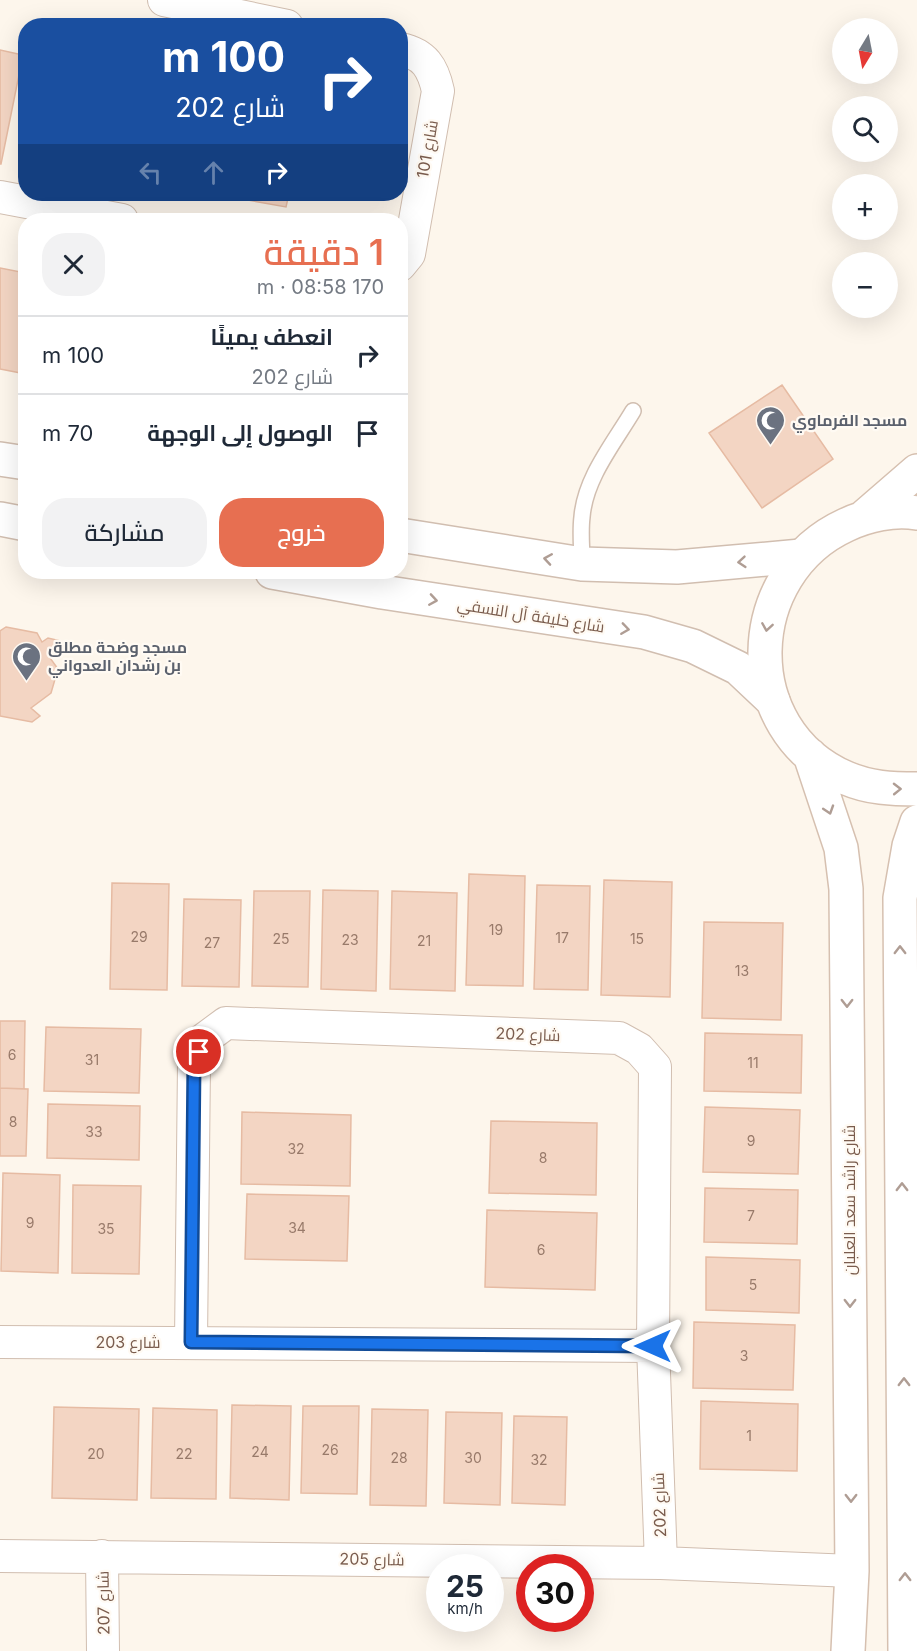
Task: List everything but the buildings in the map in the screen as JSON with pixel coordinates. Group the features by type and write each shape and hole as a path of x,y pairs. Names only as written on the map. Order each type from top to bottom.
{"main road":[{"path":"0,459 18,462"},
{"path":"917,471 865,516 826,534 801,556 778,588 766,625 764,664 773,701 788,730 810,755 845,777 886,789 917,789"},
{"path":"865,516 908,511 917,513"},
{"path":"0,519 18,522"},
{"path":"408,536 582,564 677,567 801,556"},
{"name":"شارع خليفة آل النسفي","path":"349,579 376,582 644,632 693,646 738,668 773,701"},
{"name":"شارع راشد سعد العلبان","path":"810,755 841,848 846,889 852,1571 848,1651"},
{"path":"909,1641 900,898 909,846 917,822"}],"street":[{"path":"164,0 249,18"},
{"name":"شارع 101","path":"408,51 433,68 438,91 408,255"},
{"path":"0,197 18,200"},
{"path":"21,201 85,213"},
{"name":"شارع 202","path":"191,1342 194,1063 203,1040 226,1023 619,1038 639,1049 655,1068 653,1346 661,1563"},
{"name":"شارع 203","path":"0,1342 653,1346"},
{"name":"شارع 205","path":"0,1556 661,1563 852,1571"},
{"name":"شارع 207","path":"102,1556 103,1651"}],"lane":[{"path":"582,564 582,517 586,496 593,477 633,411"}],"place":[{"name":"مسجد الفرماوي","path":"771,446"},
{"name":"مسجد وضحة مطلق بن رشدان العدواني","path":"27,682"}],"route":[{"path":"199,1052 194,1063 191,1342 653,1346"}]}
